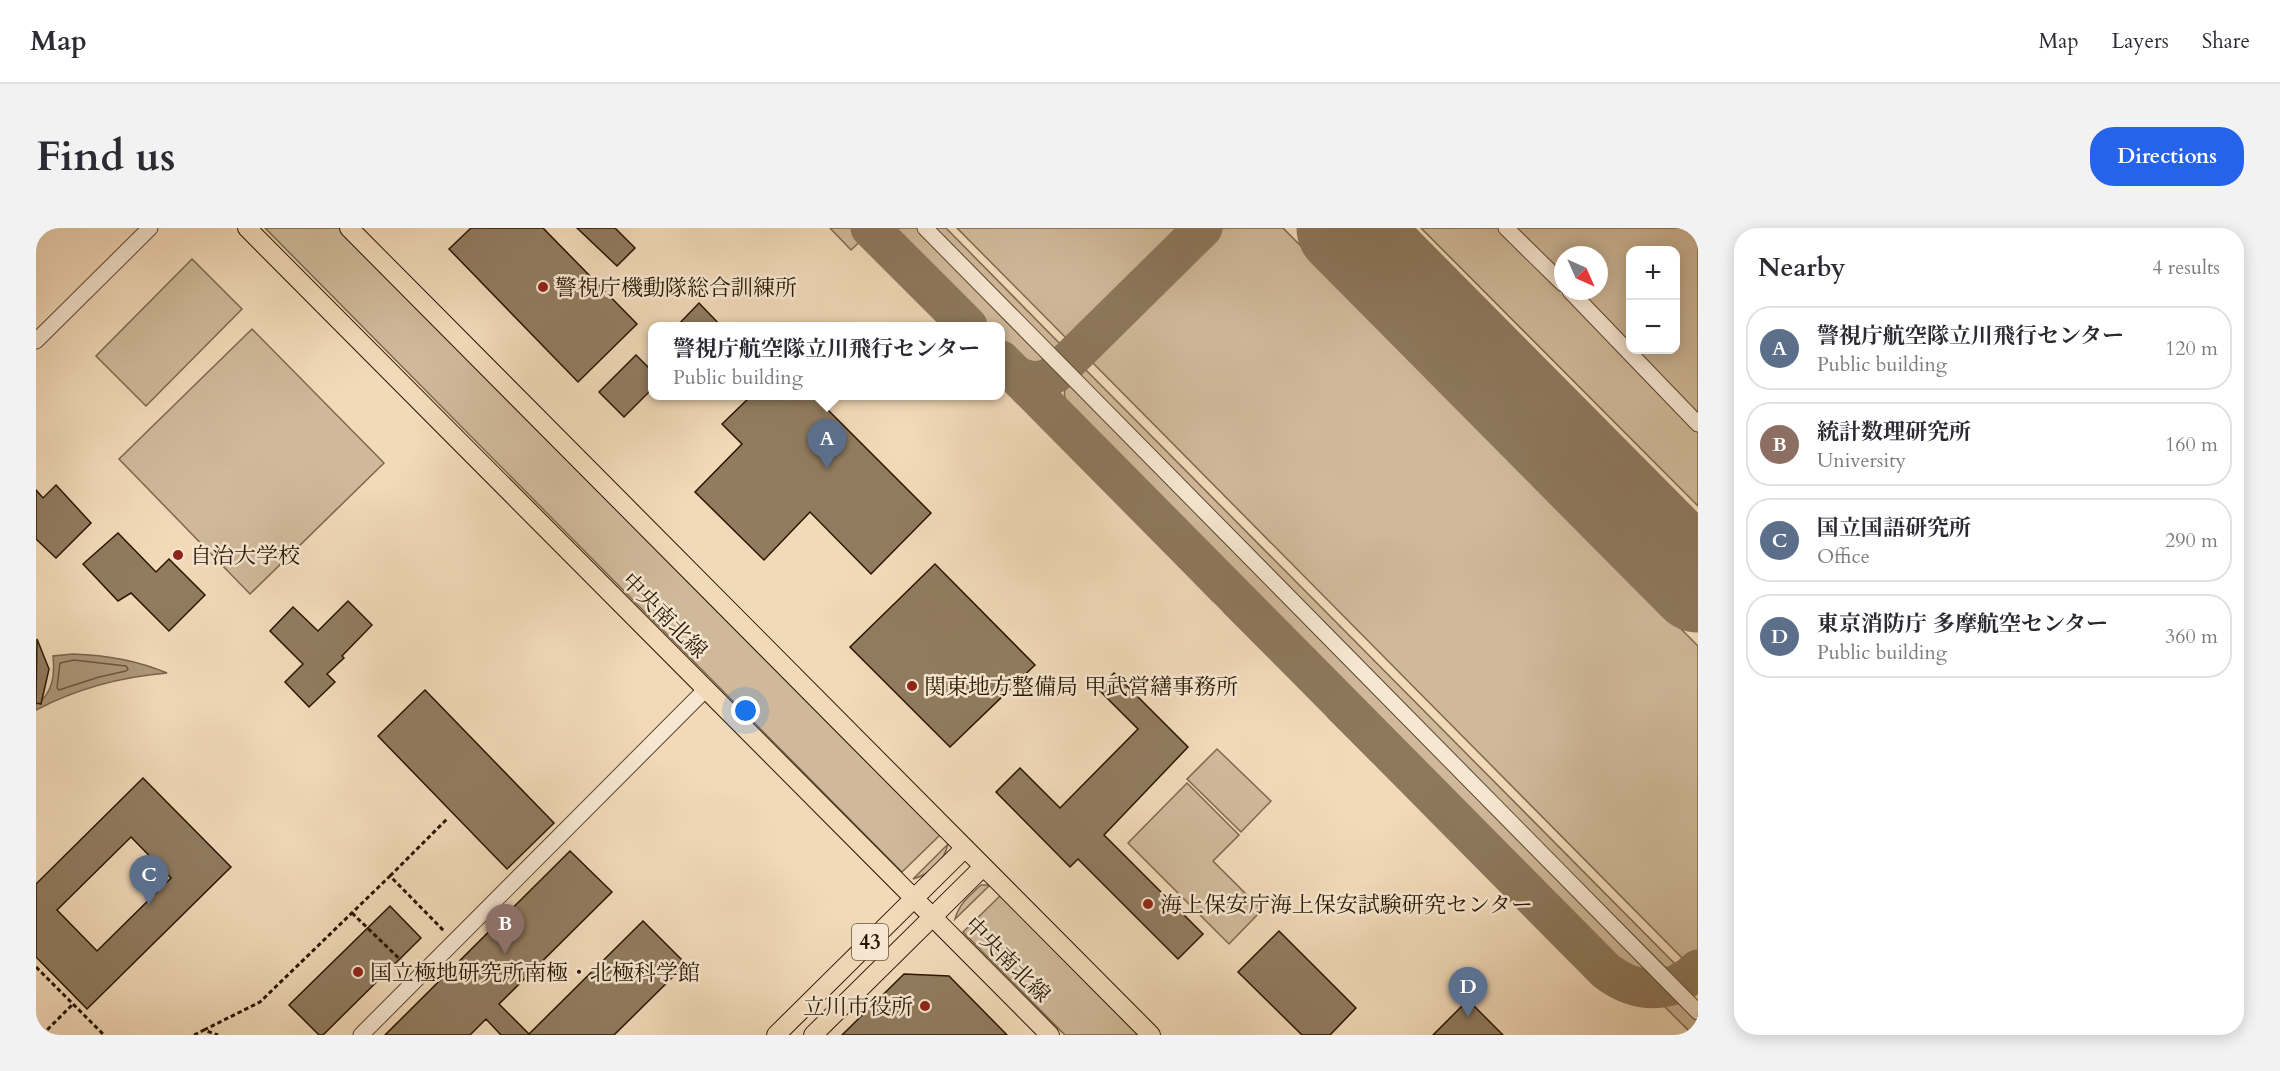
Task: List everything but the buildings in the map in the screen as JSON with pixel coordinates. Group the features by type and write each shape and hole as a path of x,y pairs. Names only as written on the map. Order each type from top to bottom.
{"main road":[{"name":"中央南北線","path":"247,228 1050,1035"},
{"path":"350,228 1151,1035"},
{"name":"43","path":"776,1035 965,848"},
{"name":"43","path":"813,1035 983,867"}],"street":[{"path":"36,341 150,228"},
{"path":"925,228 1698,1012"},
{"path":"1506,228 1554,275"},
{"path":"1579,300 1698,424"},
{"path":"361,1035 455,942 599,807 705,690"}],"path":[{"path":"194,1035 260,1002 448,818"},
{"path":"390,876 455,942"},
{"path":"352,913 419,977"},
{"path":"36,967 104,1035"},
{"path":"42,1035 73,1004"},
{"path":"204,1030 218,1035"}],"shaded area":[{"path":"265,228 339,228 940,835 902,872"},
{"path":"830,228 856,228 865,237 851,250"},
{"path":"890,228 922,228 1056,363 1048,369 1040,371 1033,369 1019,360 1005,344 1005,322 984,322"},
{"path":"930,228 946,228 1068,352 1061,360"},
{"path":"957,228 1192,228 1074,346"},
{"path":"1223,228 1283,228 1698,646 1698,960 1691,967 1091,361"},
{"path":"1421,228 1698,228 1698,506"},
{"path":"192,259 242,309 146,406 96,356"},
{"path":"252,329 384,463 250,594 119,459"},
{"path":"1083,367 1684,973 1675,977 1076,375"},
{"path":"1070,380 1665,978 1642,975 1622,965 1070,408 1064,394"},
{"path":"1187,556 1222,592 1213,601 1178,565"},
{"path":"1234,603 1276,646 1267,655 1224,612"},
{"path":"1285,655 1328,699 1319,707 1277,663"},
{"path":"1337,707 1381,750 1371,760 1328,717"},
{"path":"1217,749 1271,801 1241,832 1187,779"},
{"path":"1392,760 1434,805 1425,814 1382,769"},
{"path":"1187,783 1239,835 1213,861 1262,910 1229,944 1128,843"},
{"path":"948,844 940,862 925,874 913,879"},
{"path":"1496,866 1526,896 1518,905 1487,875"},
{"path":"981,885 990,885 955,919 962,904"},
{"path":"1002,894 1141,1035 1065,1035 963,932"},
{"path":"1684,994 1698,1008 1698,1035 1693,1035 1662,1004 1661,998"}],"water":[{"path":"73,654 121,659 167,673 132,677 99,685 67,695 36,710 36,705 46,695 52,683 53,656"}],"taxiway":[{"path":"870,228 964,322"},
{"path":"1016,375 1036,380 1055,374 1203,228"},
{"path":"1005,364 1606,971 1629,984 1653,989 1676,984 1688,978 1698,969"}],"runway":[{"path":"1346,228 1698,583"}],"place":[{"name":"警視庁機動隊総合訓練所","path":"543,287"},
{"name":"警視庁航空隊立川飛行センター","path":"827,469"},
{"name":"自治大学校","path":"178,555"},
{"name":"関東地方整備局 甲武営繕事務所","path":"912,686"},
{"name":"海上保安庁海上保安試験研究センター","path":"1148,904"},
{"name":"国立国語研究所","path":"149,905"},
{"name":"統計数理研究所","path":"505,954"},
{"name":"国立極地研究所南極・北極科学館","path":"358,972"},
{"name":"立川市役所","path":"925,1006"},
{"name":"東京消防庁 多摩航空センター","path":"1468,1017"}]}
